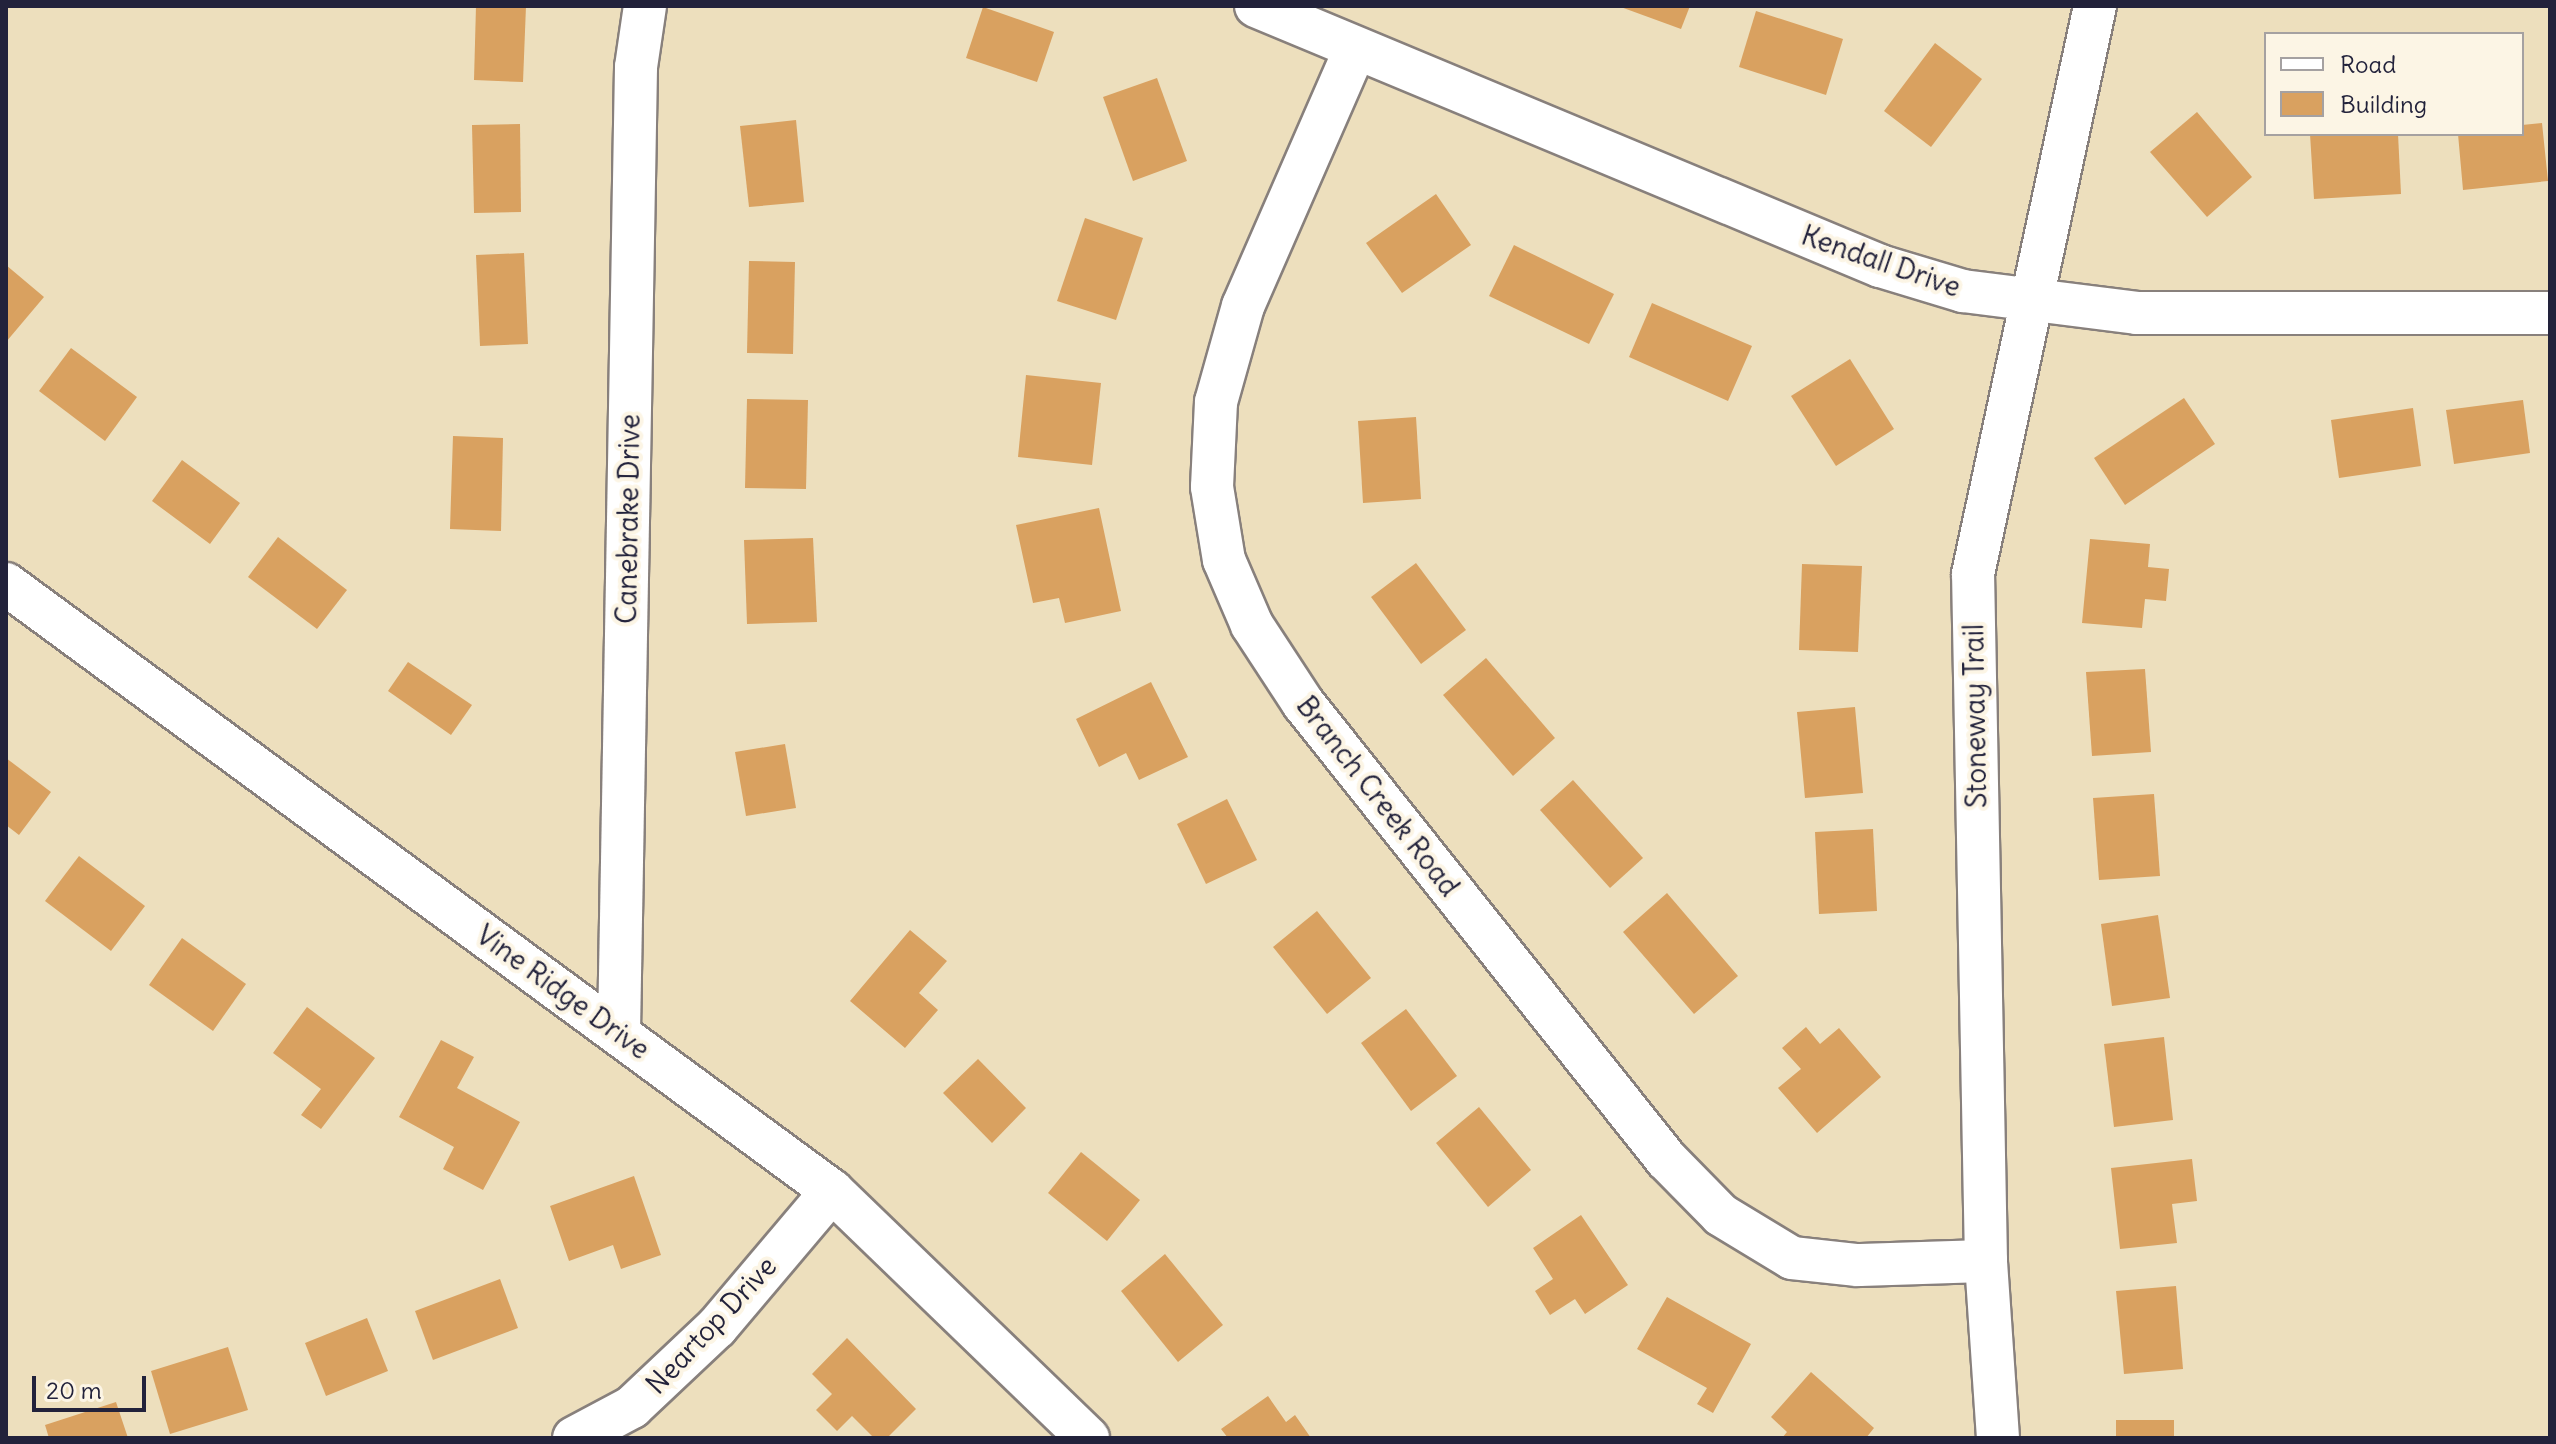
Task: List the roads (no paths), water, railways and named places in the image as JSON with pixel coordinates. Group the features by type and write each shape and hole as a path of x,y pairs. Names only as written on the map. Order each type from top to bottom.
{"street":[{"name":"Canebrake Drive","path":"619,1032 636,67 645,6"},
{"name":"Kendall Drive","path":"1256,6 1354,52 1880,266 1963,291 2137,313 2550,313"},
{"name":"Stoneway Trail","path":"1998,1438 1986,1261 1973,574 2026,298 2095,6"},
{"name":"Branch Creek Road","path":"1354,52 1243,306 1216,402 1212,487 1224,560 1252,625 1323,728 1666,1159 1721,1215 1792,1258 1858,1265 1986,1261"},
{"name":"Vine Ridge Drive","path":"6,584 832,1191 1088,1438"},
{"name":"Neartop Drive","path":"574,1438 632,1407 717,1327 832,1191"}]}
